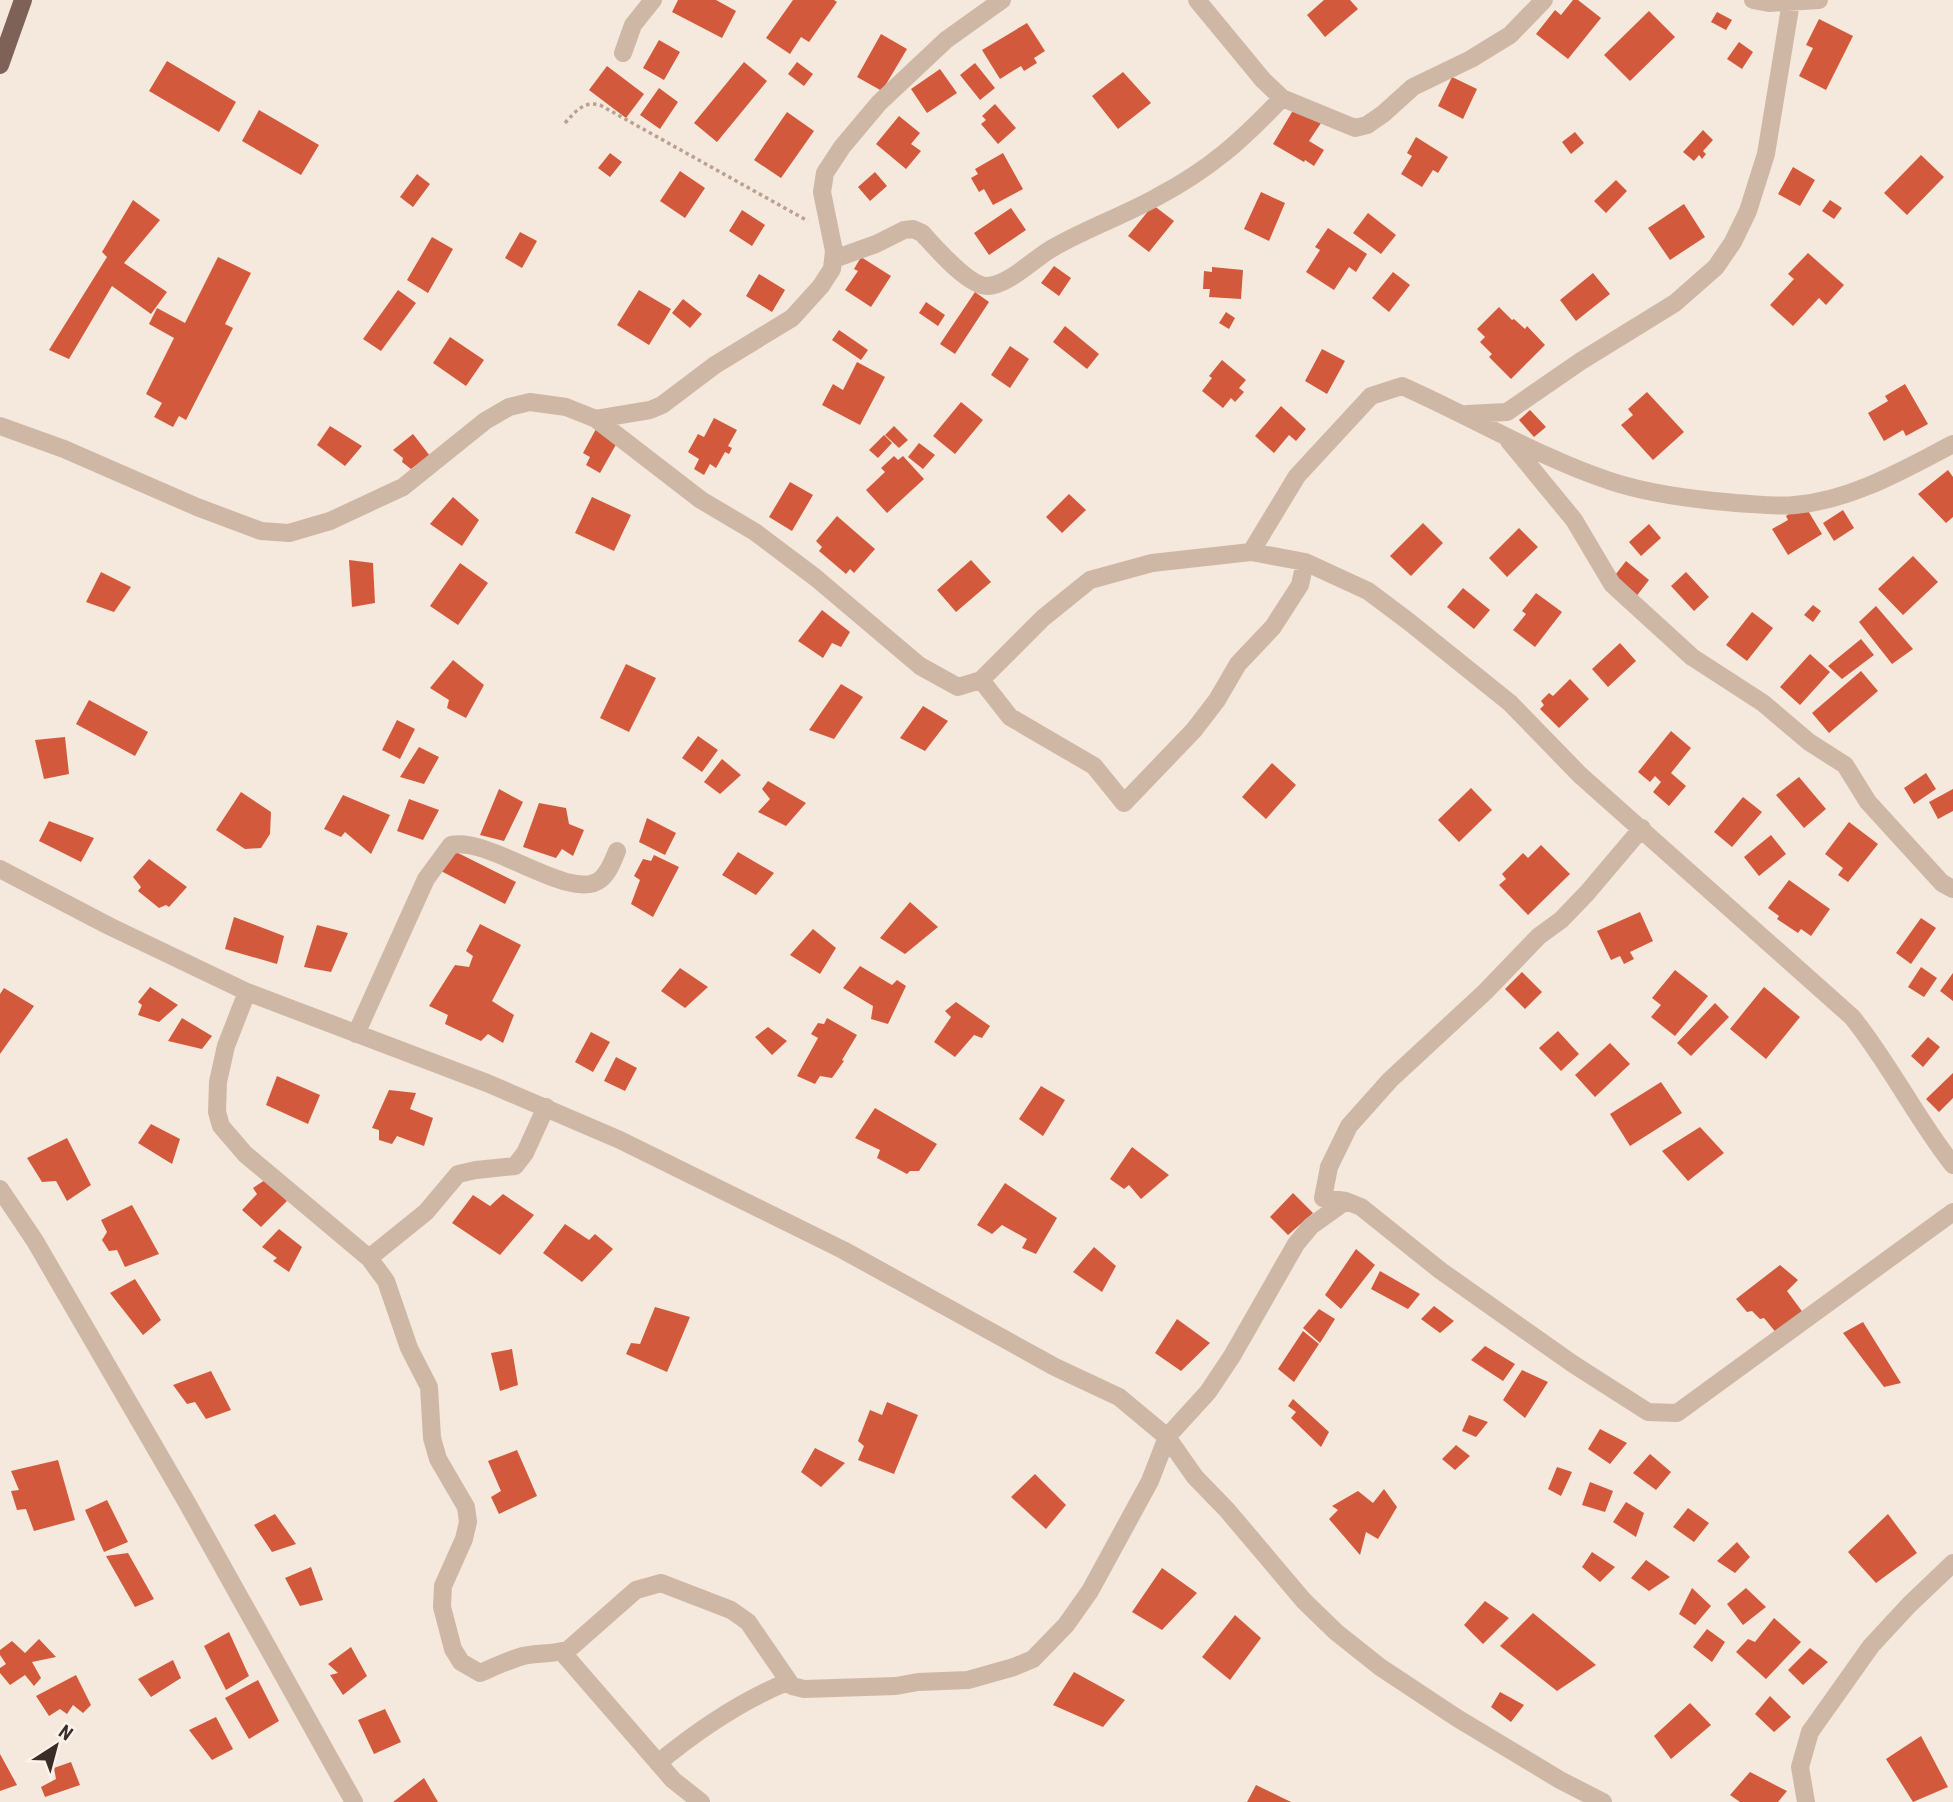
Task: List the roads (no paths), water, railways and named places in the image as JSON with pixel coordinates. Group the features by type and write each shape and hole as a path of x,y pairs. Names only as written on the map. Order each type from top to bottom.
{"main road":[{"path":"0,65 23,0"}],"street":[{"path":"623,53 633,25 653,0"},
{"path":"597,419 650,410 673,399 715,365 792,318 821,286 832,269 834,259 822,192 825,173 842,147 879,103 946,40 1002,0"},
{"path":"1198,0 1263,80 1282,98 1356,128 1367,125 1383,114 1413,87 1471,59 1510,35 1544,0"},
{"path":"1753,0 1769,3 1819,0"},
{"path":"1465,414 1507,412 1581,361 1675,303 1716,267 1733,242 1748,211 1766,154 1791,2"},
{"path":"834,259 876,244 904,230 913,229 922,233 974,283 986,286 1000,284 1052,248 1156,198 1215,162 1245,137 1282,98"},
{"path":"1251,552 1297,476 1371,396 1402,386 1465,414 1507,438 1612,482 1702,501 1795,505 1838,496 1881,482 1953,444"},
{"path":"0,426 64,449 197,507 261,531 289,533 330,521 402,487 485,421 509,407 530,402 566,407 597,419 702,500 755,532 816,578 920,666 958,687 981,680 1043,618 1090,580 1152,563 1251,552 1305,562 1368,592 1510,704 1580,775 1853,1017 1879,1050 1932,1138 1953,1165"},
{"path":"1507,438 1574,520 1612,584 1692,657 1763,703 1809,742 1845,765 1868,802 1942,883 1953,889"},
{"path":"981,680 1010,717 1094,766 1124,803 1194,730 1217,700 1238,664 1273,626 1300,585 1305,562"},
{"path":"1311,1226 1322,1198 1329,1167 1349,1126 1399,1071 1485,992 1539,936 1569,911 1642,828"},
{"path":"356,1034 426,879 451,845 458,843 478,846 567,883 586,885 599,881 609,869 617,851"},
{"path":"0,869 109,926 247,992 547,1107 620,1140 843,1250 1055,1367 1119,1396 1167,1437 1195,1477 1227,1510 1304,1601 1336,1632 1380,1667 1457,1718 1560,1780 1603,1802"},
{"path":"247,992 226,1046 218,1082 217,1112 221,1126 244,1154 369,1258 386,1281 409,1348 426,1378 432,1438 439,1460 466,1507 468,1522 464,1539 443,1586 441,1597 453,1649 461,1662 480,1673 521,1656 569,1649 636,1590 661,1583 731,1610 748,1622 760,1636 787,1682 804,1689 968,1680 1033,1660 1066,1625 1090,1591 1150,1481 1167,1437 1208,1391 1232,1356 1252,1326 1296,1244 1311,1226 1346,1201"},
{"path":"369,1258 426,1212 458,1174 515,1166 525,1153 547,1107"},
{"path":"0,1189 35,1241 186,1501 354,1802"},
{"path":"1322,1198 1346,1201 1361,1207 1441,1271 1573,1364 1648,1412 1677,1413 1953,1212"},
{"path":"1806,1802 1800,1768 1810,1732 1871,1646 1953,1563"},
{"path":"562,1652 673,1780 701,1802"},
{"path":"658,1763 685,1740 737,1705 787,1682"}]}
